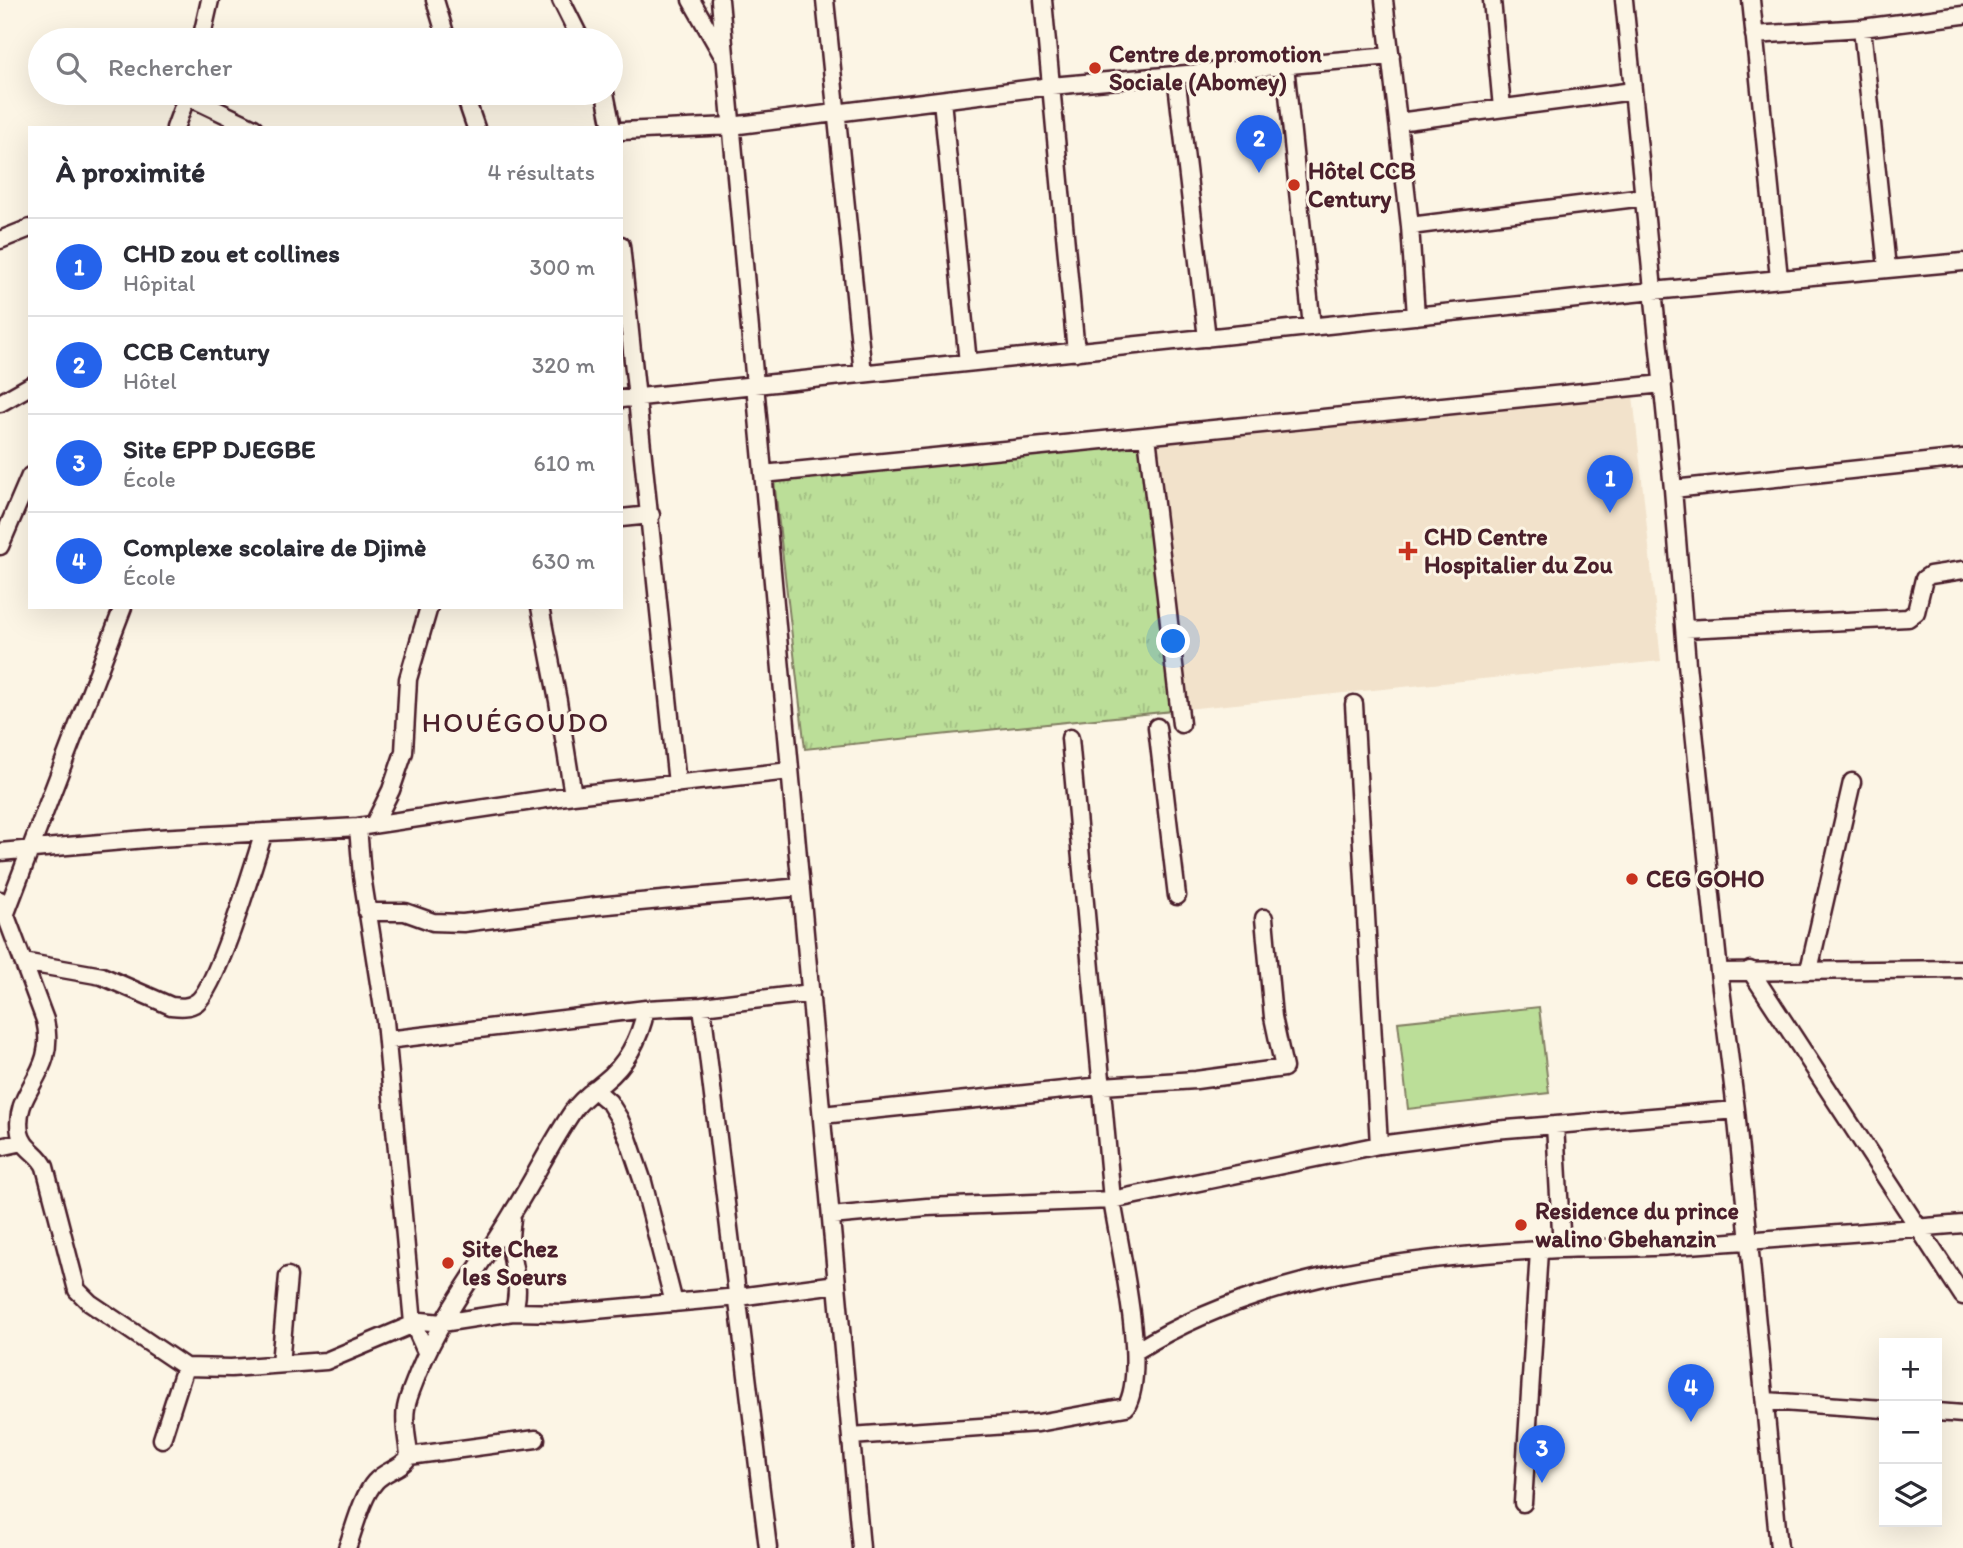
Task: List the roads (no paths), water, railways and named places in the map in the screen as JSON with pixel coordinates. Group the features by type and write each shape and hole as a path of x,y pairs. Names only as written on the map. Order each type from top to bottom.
{"street":[{"path":"204,28 210,0"},
{"path":"435,0 443,28"},
{"path":"561,0 575,28"},
{"path":"691,0 726,60"},
{"path":"720,0 861,1548"},
{"path":"825,0 863,374"},
{"path":"1043,0 1076,352"},
{"path":"1384,0 1410,226 1416,316"},
{"path":"1492,0 1502,108"},
{"path":"1624,0 1719,972 1736,1110 1779,1548"},
{"path":"1751,0 1779,278"},
{"path":"1755,35 1862,28 1963,15"},
{"path":"1862,28 1887,268"},
{"path":"623,131 732,126 1051,86 1391,56"},
{"path":"1285,65 1312,327"},
{"path":"1176,75 1207,338"},
{"path":"1398,122 1633,91"},
{"path":"942,100 968,363"},
{"path":"176,126 184,105"},
{"path":"209,105 250,126"},
{"path":"468,105 475,126"},
{"path":"607,105 612,126"},
{"path":"1410,226 1644,197"},
{"path":"0,240 28,229"},
{"path":"629,398 1779,278 1963,262"},
{"path":"623,285 629,398 651,515 664,674 677,784"},
{"path":"763,474 1662,384"},
{"path":"0,403 28,387"},
{"path":"1147,436 1181,724"},
{"path":"1673,489 1963,458"},
{"path":"0,546 28,480"},
{"path":"623,518 651,515"},
{"path":"1685,629 1908,618 1916,612 1924,579 1930,575 1963,570"},
{"path":"122,609 51,792 32,849 3,906 49,1036 46,1059 20,1111 19,1123 23,1142 42,1159 45,1167 80,1295 185,1367 231,1368 326,1361 413,1323 428,1320 442,1323 513,1312 563,1313 738,1297 837,1284"},
{"path":"426,1352 413,1323 387,1040 367,912 366,826 391,790 404,752 408,679 428,609"},
{"path":"540,609 573,795"},
{"path":"1354,704 1379,1145"},
{"path":"1157,727 1177,897"},
{"path":"850,1436 1038,1423 1122,1409 1126,1407 1131,1396 1136,1351 1112,1200 1070,738"},
{"path":"0,852 366,826 573,795 790,771"},
{"path":"1809,970 1852,782"},
{"path":"23,962 102,975 171,1006 183,1007 196,1003 208,987 228,938 264,832"},
{"path":"367,912 405,912 433,922 463,923 587,907 801,887"},
{"path":"822,1115 1102,1086 1196,1080 1284,1068 1273,1017 1264,918"},
{"path":"1719,972 1963,969"},
{"path":"1750,970 1963,1296"},
{"path":"387,1040 646,1009 702,1006 811,993"},
{"path":"702,1006 768,1548"},
{"path":"410,1456 406,1407 426,1352 459,1293 512,1214 572,1112 584,1097 616,1071 628,1057 641,1030 646,1009"},
{"path":"594,1089 609,1102 629,1141 643,1182 674,1303"},
{"path":"831,1216 927,1207 1112,1200 1379,1145 1494,1130 1736,1110"},
{"path":"1555,1125 1562,1249"},
{"path":"0,1147 23,1142"},
{"path":"512,1214 510,1240 518,1287 513,1312"},
{"path":"1136,1351 1171,1329 1224,1306 1286,1287 1358,1270 1562,1249 1670,1247 1963,1224"},
{"path":"1524,1503 1539,1251"},
{"path":"280,1364 288,1276"},
{"path":"162,1439 185,1367"},
{"path":"1766,1401 1879,1409"},
{"path":"1942,1412 1963,1414"},
{"path":"347,1548 371,1487 383,1474 403,1464 410,1456 536,1439"}],"place":[{"name":"Centre de promotion Sociale (Abomey)","path":"1095,68"},
{"name":"CCB Century","path":"1259,173"},
{"name":"Hôtel CCB Century","path":"1294,185"},
{"name":"CHD zou et collines","path":"1610,513"},
{"name":"CHD Centre Hospitalier du Zou","path":"1408,551"},
{"name":"CEG GOHO","path":"1632,879"},
{"name":"Residence du prince walino Gbehanzin","path":"1521,1225"},
{"name":"Site Chez les Soeurs","path":"448,1263"},
{"name":"Complexe scolaire de Djimè","path":"1691,1422"},
{"name":"Site EPP DJEGBE","path":"1542,1483"}],"district":[{"name":"HOUÉGOUDO","path":"516,722"}]}
